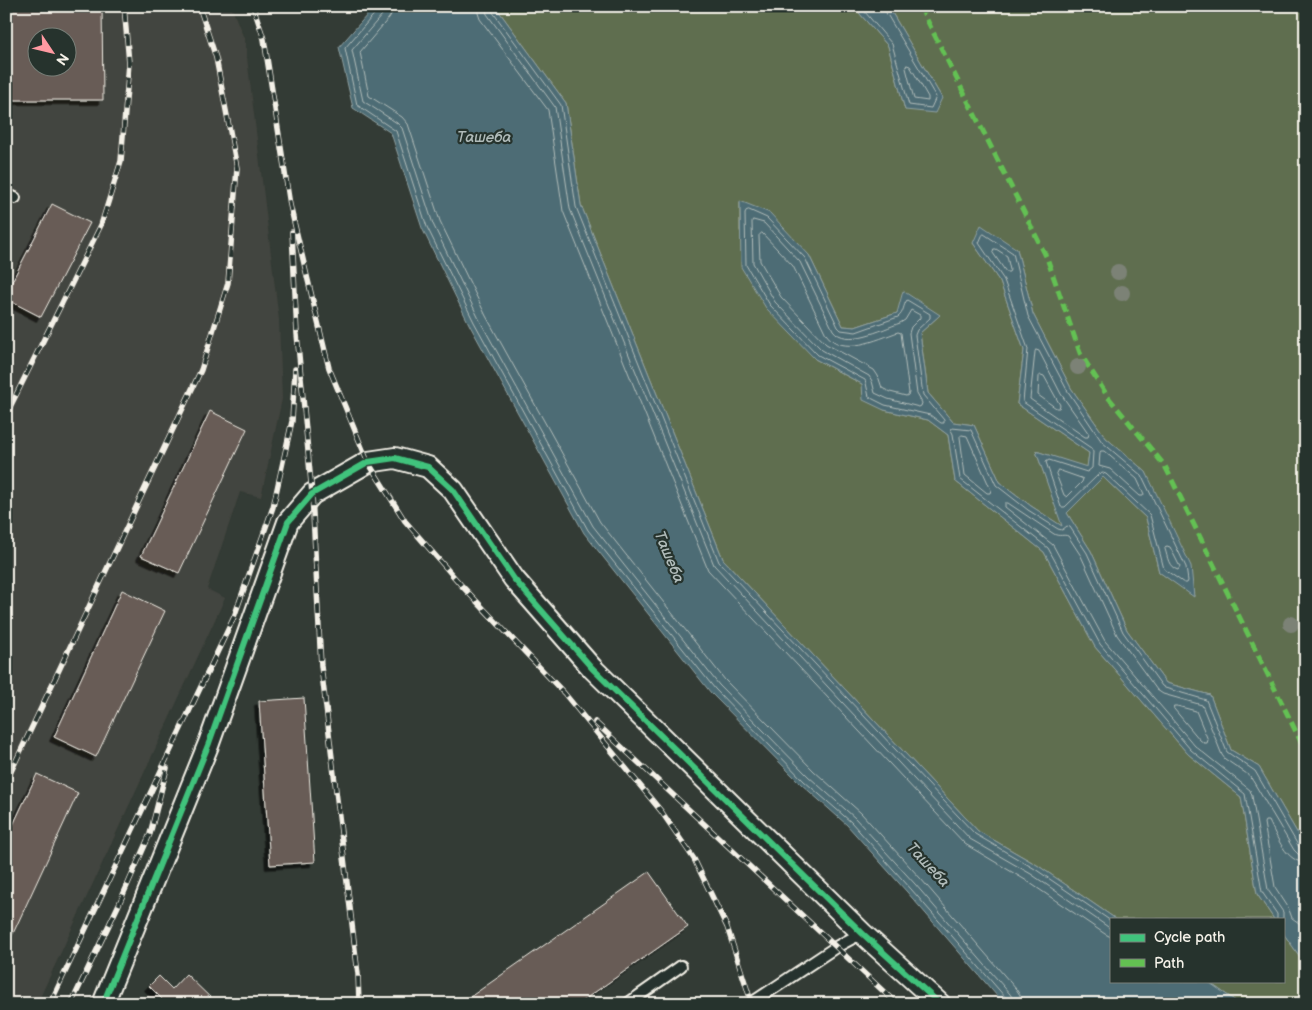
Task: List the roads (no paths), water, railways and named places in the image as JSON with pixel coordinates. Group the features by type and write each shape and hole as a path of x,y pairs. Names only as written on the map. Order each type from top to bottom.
{"street":[{"path":"103,1004 209,743 288,522 312,494 368,462 395,458 428,467 452,490 514,579 592,668 862,933 940,1004"}],"lane":[{"path":"750,1004 836,947 862,933"},
{"path":"627,1004 680,966"}],"water":[{"name":"Ташеба","path":"375,6 495,6 566,103 581,205 723,559 978,831 1037,865 1115,918 1110,918 1110,982 1208,982 1240,1004 1004,1004 847,825 801,784 711,693 584,533 469,324 422,228 391,133 353,108 339,47"},
{"path":"856,6 888,6 942,98 935,113 905,110 888,46 860,14"},
{"path":"740,201 770,213 809,255 843,326 855,327 897,313 903,291 940,315 920,333 928,393 953,422 974,425 1000,482 1031,506 1062,526 1036,451 1087,467 1089,453 1017,404 1024,350 1000,282 973,243 981,225 1017,249 1033,314 1071,388 1106,438 1146,472 1191,566 1194,597 1159,572 1146,518 1103,477 1067,513 1091,551 1127,630 1166,683 1210,695 1231,750 1259,767 1306,848 1306,965 1284,934 1284,918 1273,918 1257,894 1241,797 1188,754 1095,647 1044,552 955,481 948,435 928,420 884,410 863,400 862,384 815,359 766,308 741,267"}],"railway":[{"path":"6,415 101,225 121,161 129,63 124,6"},
{"path":"6,782 201,370 228,283 237,168 216,58 199,6"},
{"path":"253,6 264,39 290,205 329,368 368,462 405,521 462,586 564,693 661,811 694,859 727,927 752,1004"},
{"path":"292,232 297,334 312,494 321,666 358,974 359,1004"},
{"path":"50,1004 234,617 273,507 292,421 295,369"},
{"path":"595,722 897,1004"},
{"path":"71,1004 150,834 167,768"}]}
